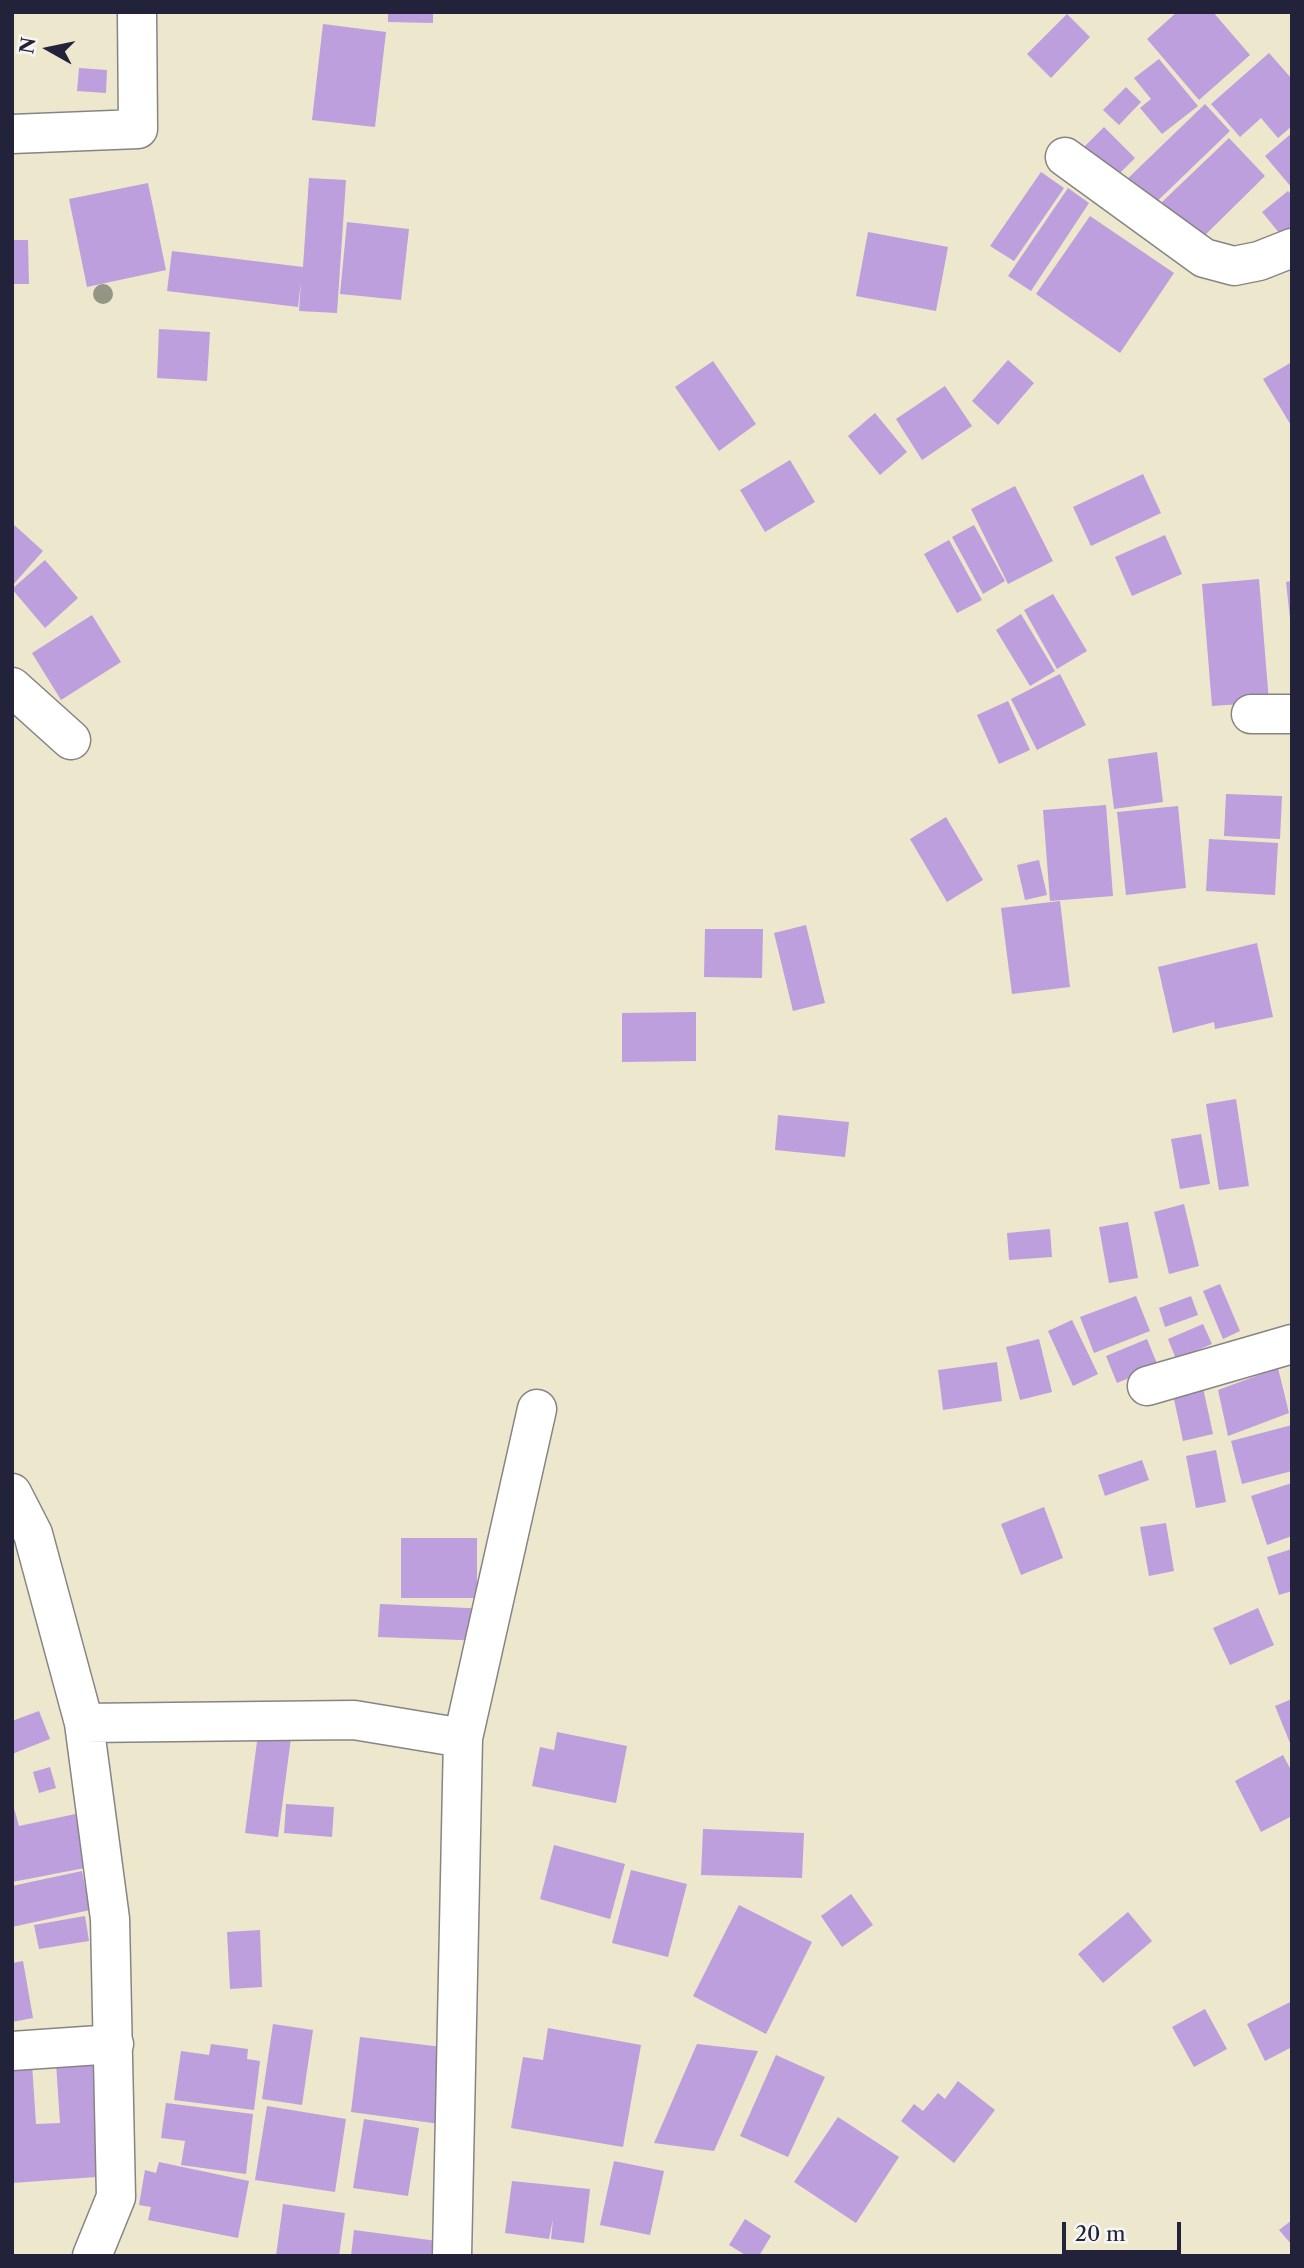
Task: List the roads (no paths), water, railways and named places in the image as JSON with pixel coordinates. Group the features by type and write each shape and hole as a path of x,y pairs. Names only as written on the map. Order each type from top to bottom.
{"street":[{"path":"12,134 138,129 137,12"},
{"path":"1065,157 1204,258 1234,266 1259,261 1292,248"},
{"path":"12,687 71,740"},
{"path":"1251,713 1292,714"},
{"path":"1147,1386 1292,1344"},
{"path":"452,2256 463,1738 537,1409"},
{"path":"12,1493 33,1534 27,1569 84,1723 110,1919 116,2197 92,2256"},
{"path":"84,1723 354,1720 463,1738"},
{"path":"12,2051 114,2044"}]}
